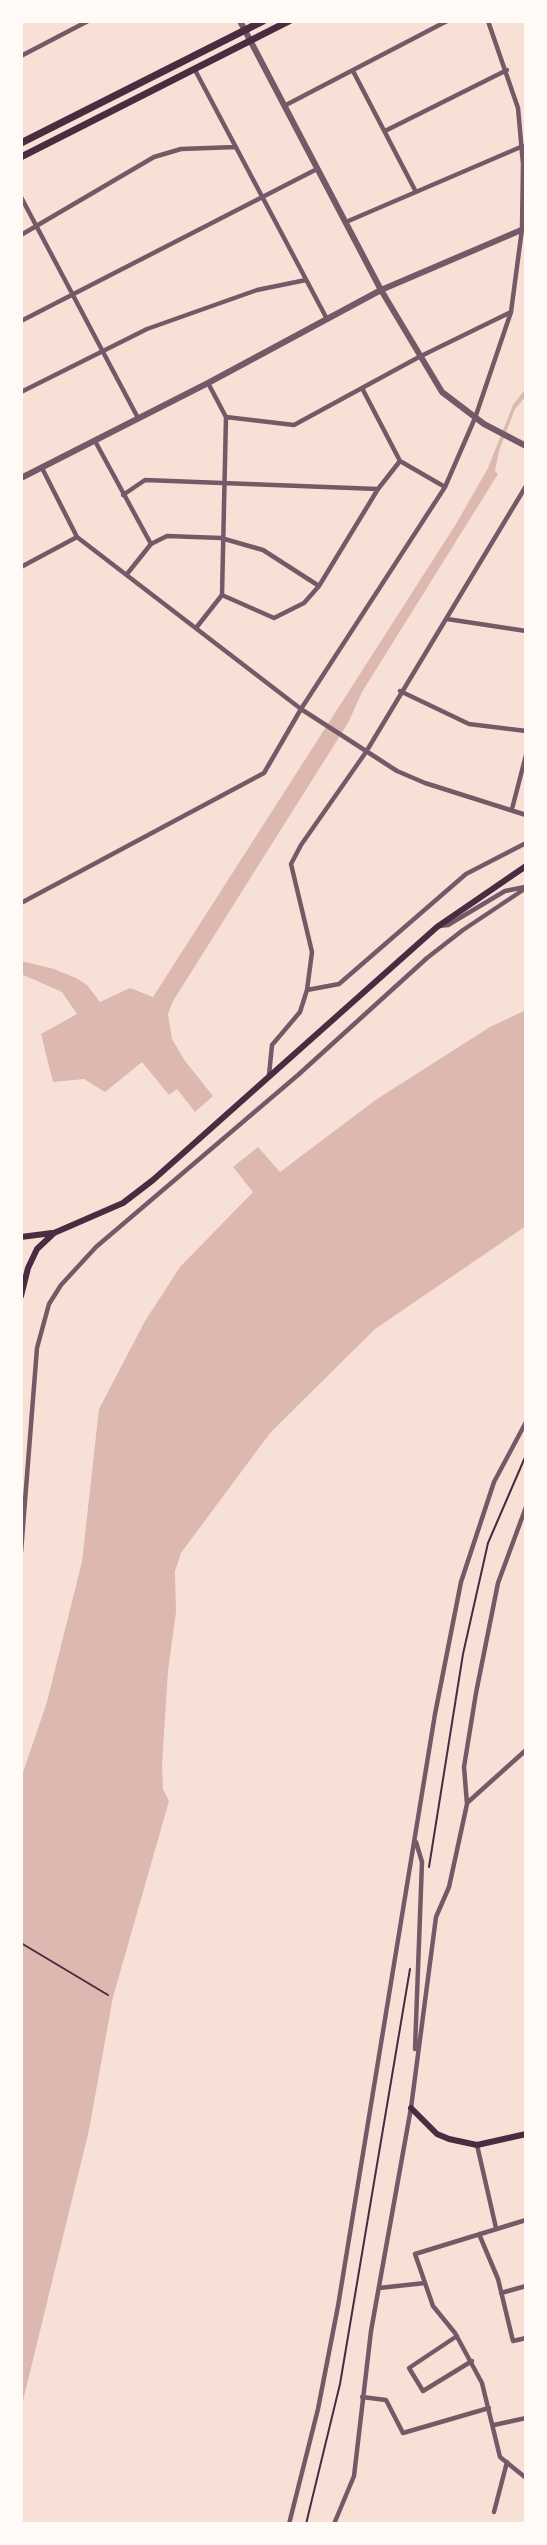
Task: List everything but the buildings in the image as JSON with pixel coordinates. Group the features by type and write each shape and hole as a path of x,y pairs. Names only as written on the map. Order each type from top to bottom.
{"main road":[{"path":"21,143 262,21"},
{"path":"21,157 112,108 195,70 289,21"},
{"path":"21,1237 54,1233 123,1203 153,1180 437,927 526,866"},
{"path":"21,1296 28,1268 37,1249 54,1233"},
{"path":"411,2108 437,2134 477,2144 526,2134"}],"street":[{"path":"22,53 88,21"},
{"path":"240,21 382,290 442,392 484,424 526,446"},
{"path":"284,106 447,21"},
{"path":"21,903 264,773 445,487 475,418 511,312 524,228 523,146 518,108 488,21"},
{"path":"195,70 327,319"},
{"path":"385,131 507,70"},
{"path":"353,71 416,192"},
{"path":"346,222 523,146"},
{"path":"21,235 154,157 181,149 236,147"},
{"path":"21,321 317,169"},
{"path":"21,197 138,418"},
{"path":"21,478 208,383 382,290 524,228"},
{"path":"21,392 146,329 257,290 306,280"},
{"path":"226,417 295,425 419,357 511,312"},
{"path":"196,628 222,595 221,538 226,484 226,417 208,383"},
{"path":"362,388 400,461 445,487"},
{"path":"95,440 151,544"},
{"path":"222,595 274,618 304,603 319,586 378,489 400,461"},
{"path":"42,468 77,537 303,710 363,750 425,783 526,815"},
{"path":"123,495 145,480 378,489"},
{"path":"270,1075 272,1045 300,1012 307,990 312,952 291,864 307,834 447,619 526,486"},
{"path":"21,566 77,537"},
{"path":"127,574 151,544 167,537 221,538 263,550 319,586"},
{"path":"447,619 526,631"},
{"path":"400,691 469,724 526,730"},
{"path":"512,809 526,755"},
{"path":"307,990 340,984 467,874 526,843"},
{"path":"437,927 448,925 505,891 526,888"},
{"path":"21,1552 37,1348 49,1304 61,1285 96,1247 288,1084 427,958 526,888"},
{"path":"289,2524 318,2409 338,2306 415,1839 461,1582 495,1482 526,1422"},
{"path":"415,2064 427,2006 436,1917 449,1887 467,1804 464,1767 475,1693 498,1583 511,1541 526,1507"},
{"path":"467,1804 526,1750"},
{"path":"334,2524 354,2476 362,2396 411,2108 422,1862 415,1839"},
{"path":"477,2144 496,2228"},
{"path":"526,2220 415,2254 433,2306 457,2336 472,2361 489,2408 500,2456 526,2478"},
{"path":"480,2234 501,2293 513,2341 526,2338"},
{"path":"379,2288 425,2283"},
{"path":"501,2293 526,2286"},
{"path":"457,2336 409,2368 423,2391 472,2361"},
{"path":"362,2396 386,2400 403,2433 489,2408"},
{"path":"494,2425 526,2418"},
{"path":"494,2512 507,2462"}],"path":[{"path":"429,1869 463,1654 488,1543 526,1455"},
{"path":"21,1943 108,1995"},
{"path":"306,2524 340,2384 412,1958"}],"shaded area":[{"path":"526,388 526,396 515,409 499,451 495,471 498,474 362,692 348,723 173,1001 168,1014 172,1039 185,1061 213,1096 195,1112 177,1089 169,1095 142,1062 105,1092 84,1079 53,1082 41,1034 77,1014 62,992 21,974 21,961 54,969 76,978 87,985 100,1002 130,988 153,997 456,524 488,468 513,405"},
{"path":"526,1010 526,1226 375,1329 270,1433 181,1553 175,1571 176,1612 168,1671 162,1765 163,1789 169,1801 113,1997 89,2130 21,2409 21,1778 47,1702 82,1562 99,1409 145,1321 180,1267 253,1192 233,1167 258,1147 280,1172 377,1099 490,1027"}]}
